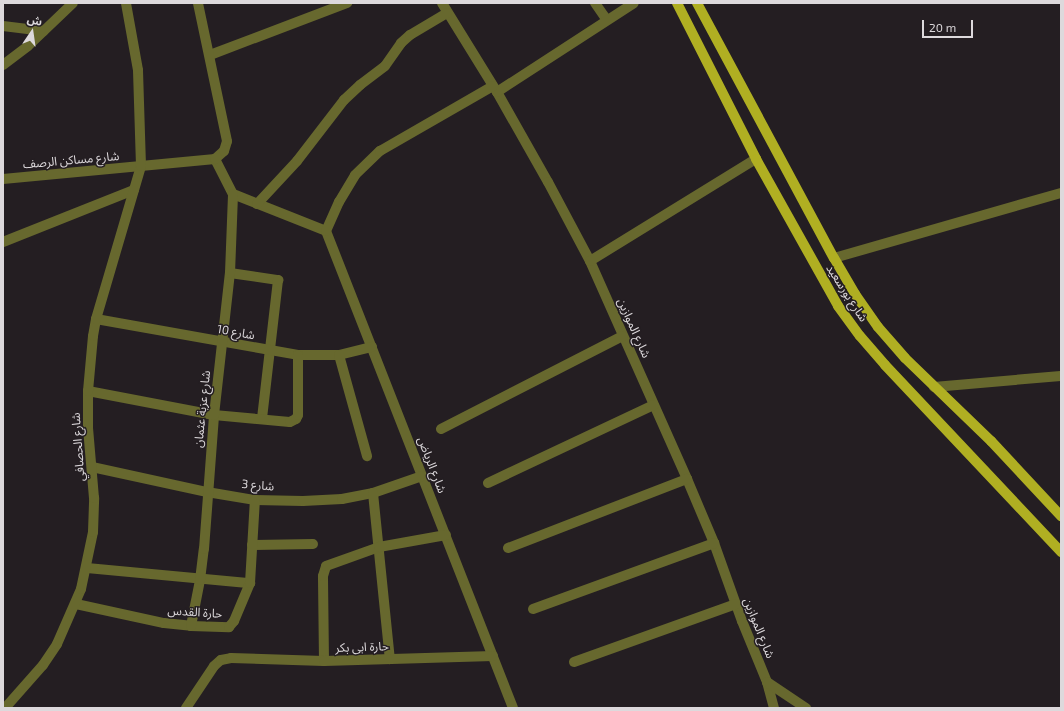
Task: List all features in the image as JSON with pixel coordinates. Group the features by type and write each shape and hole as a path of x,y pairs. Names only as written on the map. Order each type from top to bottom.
{"main road":[{"name":"شارع بورسعيد","path":"677,3 756,159 818,273 838,306 860,336 1061,552"},
{"name":"شارع بورسعيد","path":"697,3 834,258 855,294 878,327 905,358 990,441 1061,516"}],"street":[{"name":"شارع الحصافي","path":"5,708 43,665 57,644 76,604 87,568 93,532 94,498 88,428 88,391 96,319 141,166 138,70 126,3"},
{"path":"198,3 210,55 226,141 224,152 215,159 233,194 326,231 339,202 355,175 380,151 495,89 634,3"},
{"path":"210,55 347,3"},
{"name":"شارع الموازين","path":"442,3 495,89 548,182 590,261 714,543 767,682 774,708"},
{"path":"595,3 606,19"},
{"path":"3,65 28,46 69,4"},
{"path":"257,204 297,161 344,100 360,85 385,66 401,43 410,35 447,13"},
{"path":"3,26 44,30"},
{"name":"شارع مساكن الرصف","path":"3,179 215,159"},
{"path":"590,261 756,159"},
{"path":"3,242 134,190"},
{"path":"834,258 1061,193"},
{"name":"شارع عزبة عثمان","path":"191,626 200,580 214,415 230,273 233,194"},
{"name":"شارع الرياض","path":"326,231 513,708"},
{"path":"230,273 278,280 262,420"},
{"name":"شارع 10","path":"96,319 298,356 339,354 372,347"},
{"path":"441,429 623,336"},
{"path":"339,354 367,456"},
{"path":"88,391 214,415 290,422 296,419 298,415 298,356"},
{"path":"934,387 1061,376"},
{"path":"488,482 654,405"},
{"name":"شارع 3","path":"92,467 207,492 255,500 303,501 342,499 373,493 422,476"},
{"path":"508,548 687,479"},
{"path":"373,493 390,659"},
{"name":"حارة القدس","path":"76,604 164,624 229,627 234,621 250,583 255,500"},
{"path":"324,661 324,570 326,566 379,547 446,535"},
{"path":"533,609 714,543"},
{"path":"252,544 313,544"},
{"path":"87,568 200,580 250,583"},
{"path":"574,662 736,604"},
{"name":"حارة ابى بكر","path":"186,708 214,666 222,660 231,658 324,661 493,656"},
{"path":"767,682 806,708"}]}
